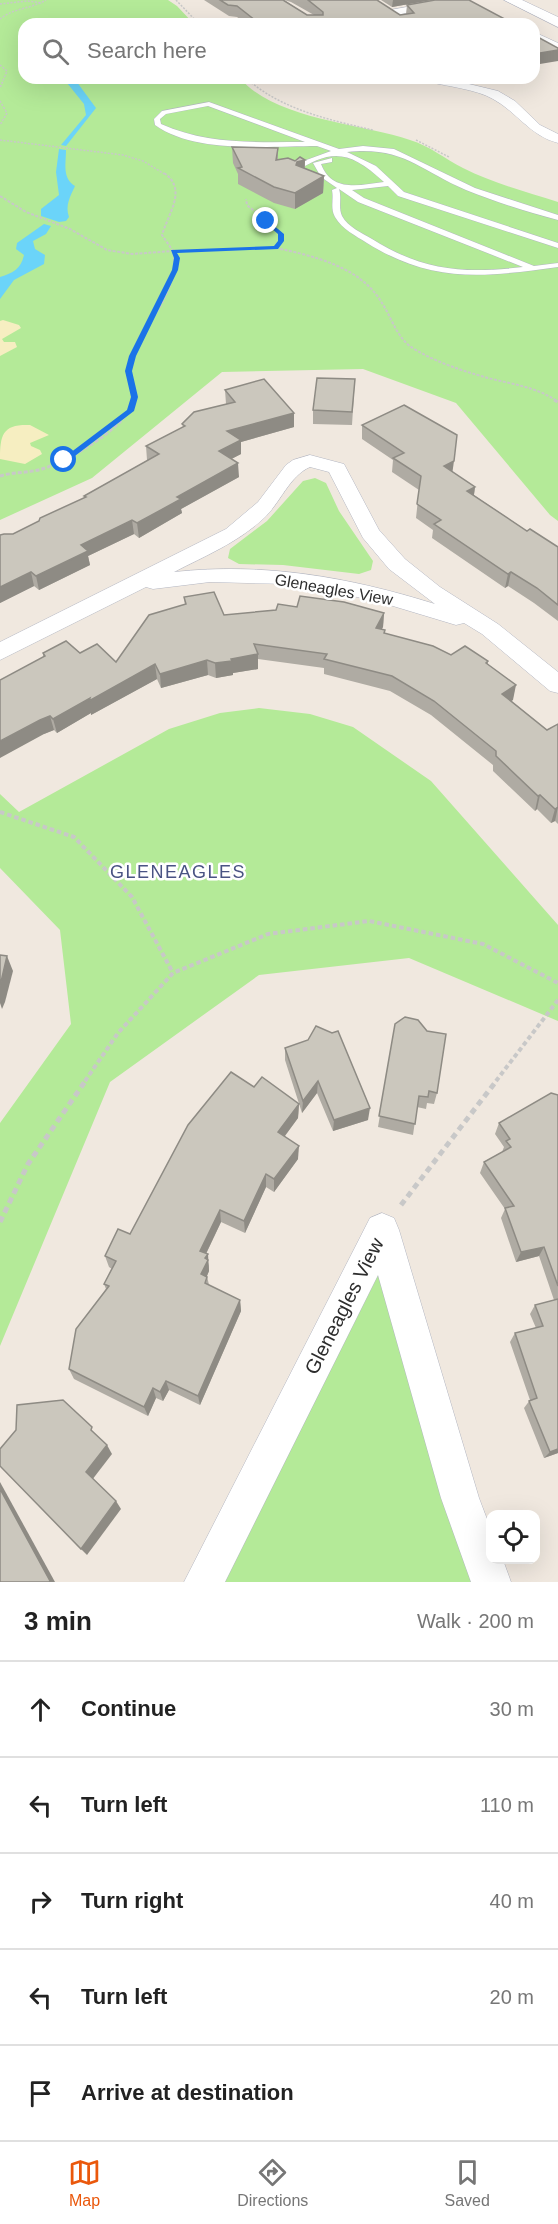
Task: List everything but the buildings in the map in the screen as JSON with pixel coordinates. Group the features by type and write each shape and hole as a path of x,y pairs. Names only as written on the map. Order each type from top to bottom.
{"street":[{"path":"511,0 558,23"},
{"path":"398,18 387,11 469,2"},
{"path":"540,38 558,47"},
{"path":"467,84 505,99 535,128 558,139"},
{"name":"Gleneagles View","path":"0,652 137,585 233,534 264,507 290,469 303,462 314,462 337,468 370,533 397,564 432,592 490,629 558,685"},
{"name":"Gleneagles View","path":"137,585 210,575 288,577 376,593 490,629"},
{"name":"Gleneagles View","path":"204,1582 382,1230"},
{"name":"Gleneagles View","path":"382,1230 460,1498 491,1582"}],"lane":[{"path":"318,144 214,142 170,132 158,125 158,119 164,112 209,104 339,150 373,168 401,194 558,246"},
{"path":"294,173 293,168 299,164 339,150 375,149 403,154 462,186 558,218"},
{"path":"339,150 330,160 317,163 323,177 370,204 533,268"},
{"path":"318,185 336,190 390,184"},
{"path":"336,190 337,212 344,224 405,262 432,270 462,274 490,274 558,265"}],"path":[{"path":"0,19 5,14 30,9 46,0"},
{"path":"176,0 193,18"},
{"path":"0,4 27,1 42,3"},
{"path":"0,65 7,71 0,88"},
{"path":"0,101 7,113 0,125"},
{"path":"0,140 122,153 146,161 174,180 177,195 162,235 177,258 175,270 132,356 129,371 135,397 130,411 64,460 40,469 0,476"},
{"path":"0,196 26,212 70,229 107,250 132,254 276,248 324,260 367,284 378,297 398,334 410,347 434,360 461,370 544,391 558,402"},
{"path":"246,199 246,205 281,234 281,241 276,248"},
{"path":"0,812 74,837 132,897 173,973"},
{"path":"0,1222 28,1164 118,1033 173,973 268,934 369,921 483,944 558,983"},
{"path":"382,1230 558,1000"}],"green space":[{"path":"0,0 168,0 188,18 18,18 18,84 246,84 274,103 296,112 410,140 486,178 558,202 558,521 550,515 456,403 363,369 222,372 92,478 0,520"},
{"path":"315,478 326,483 339,511 373,561 371,570 359,574 283,565 239,564 228,558 230,549 267,521 303,481"},
{"path":"259,708 310,714 353,727 431,781 558,925 558,1021 409,958 259,975 110,1082 0,1346 0,1123 71,1024 60,930 0,868 0,794 19,812 169,729 220,713"},
{"path":"382,1230 491,1582 204,1582"}],"sand":[{"path":"0,321 19,325 21,328 2,339 4,342 15,342 17,347 0,356"},
{"path":"30,425 49,435 30,443 42,454 25,464 0,459 2,437 5,432 14,426"}],"water":[{"path":"68,84 78,84 96,108 66,146 61,145 86,115 84,104"},
{"path":"59,149 66,150 66,175 75,186 68,205 69,217 66,221 59,222 41,216 41,209 59,195 56,172"},
{"path":"44,224 51,226 46,234 33,241 35,249 45,255 44,264 14,280 0,299 0,277 16,270 23,260 24,255 16,249 17,243"}],"district":[{"name":"GLENEAGLES","path":"178,872"}],"route":[{"path":"64,460 130,411 135,397 129,371 132,356 175,270 177,258 173,251 247,247 276,248 281,241 281,234 266,221"}]}
